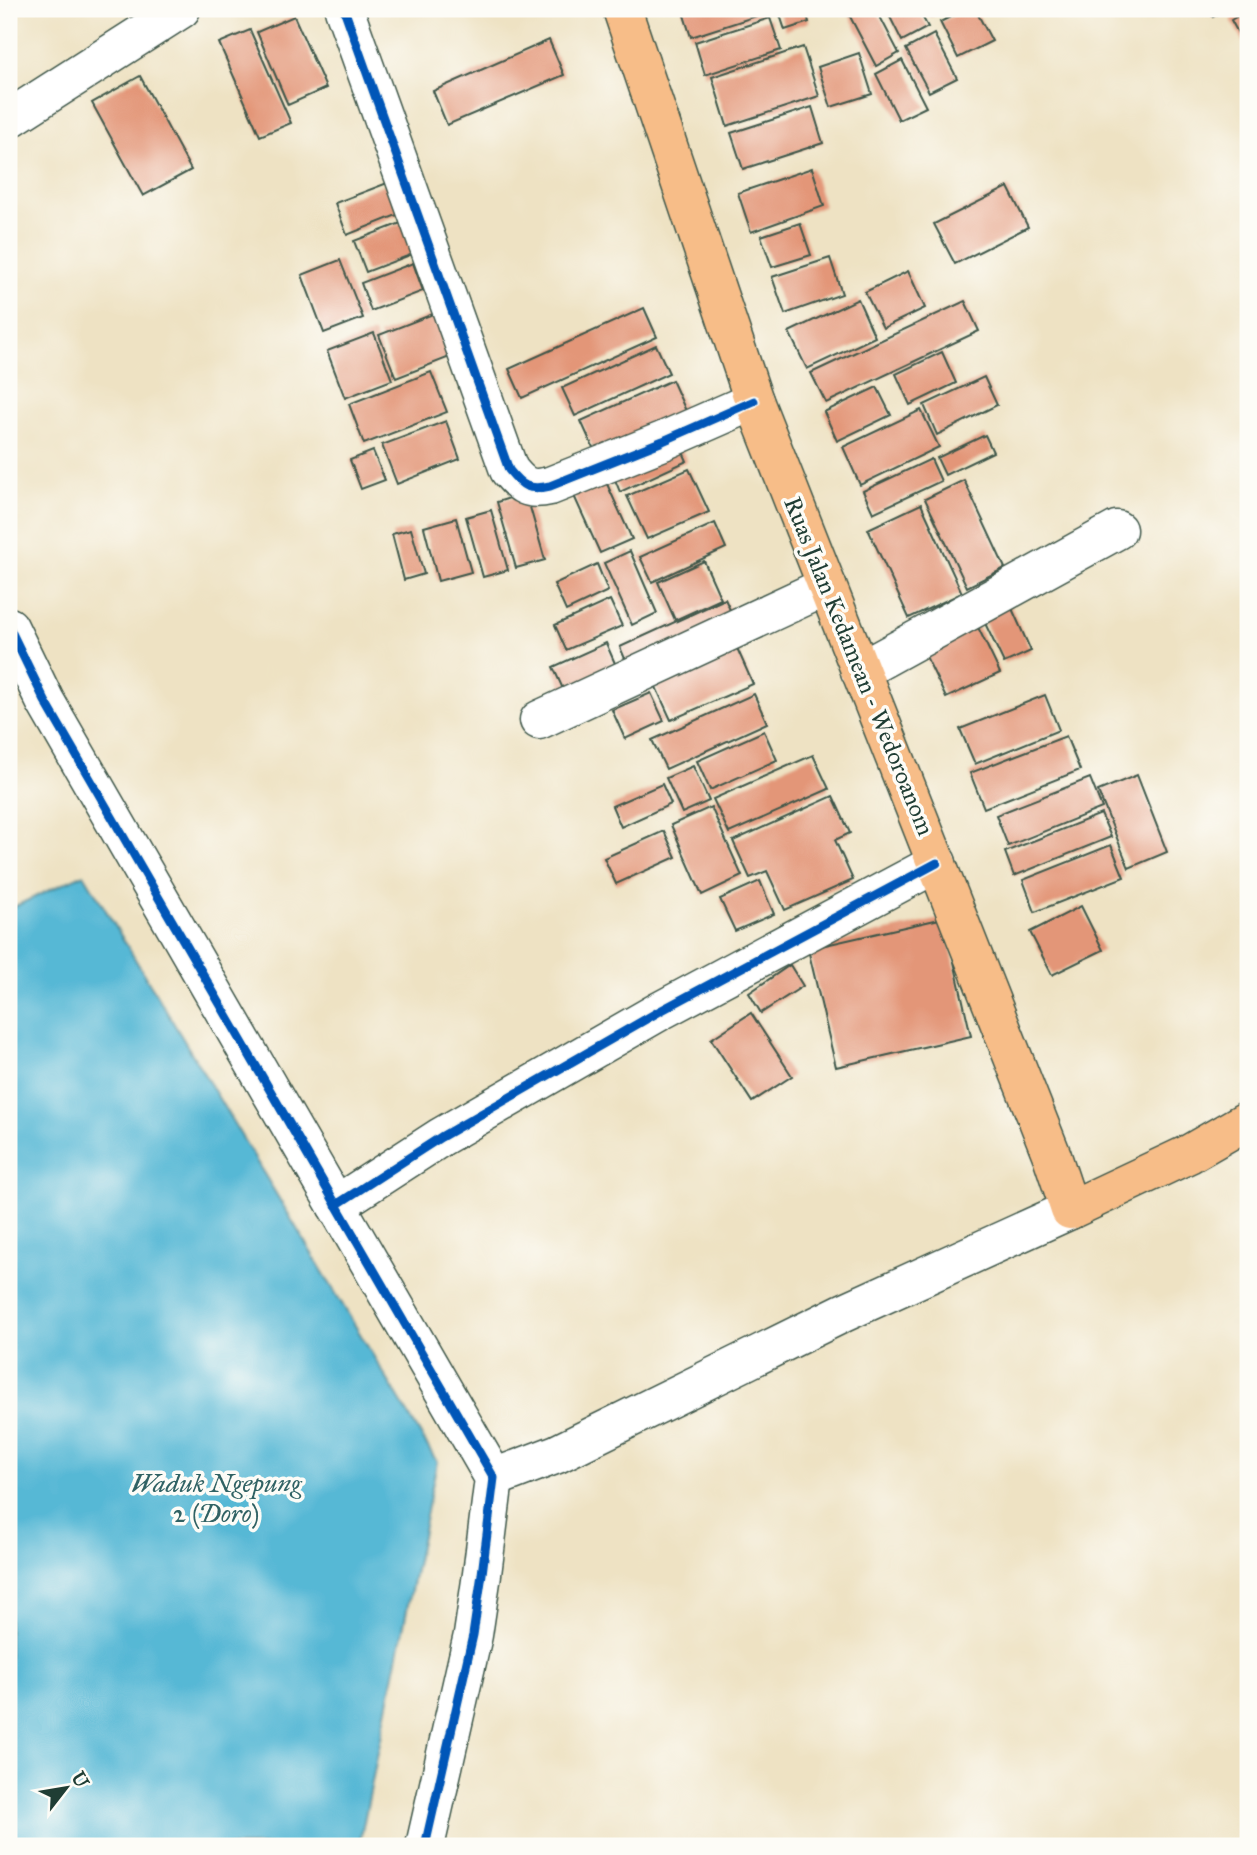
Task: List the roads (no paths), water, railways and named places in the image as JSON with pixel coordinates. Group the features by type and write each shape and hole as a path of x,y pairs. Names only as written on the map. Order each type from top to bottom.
{"main road":[{"name":"Ruas Jalan Kedamean - Wedoroanom","path":"624,9 754,401 1052,1156 1070,1210"},
{"path":"1070,1210 1189,1154 1248,1120"}],"street":[{"path":"9,118 181,9"},
{"path":"344,9 509,470 520,484 535,490 550,486 754,401"},
{"path":"860,671 1117,530"},
{"path":"538,720 827,586"},
{"path":"9,627 45,701 494,1478 472,1635 425,1846"},
{"path":"336,1205 441,1137 660,1011 937,863"},
{"path":"494,1478 557,1454 843,1313 1070,1210"}],"water":[{"name":"Waduk Ngepung 2 (Doro)","path":"84,874 437,1462 359,1846 9,1846 9,909"}]}
